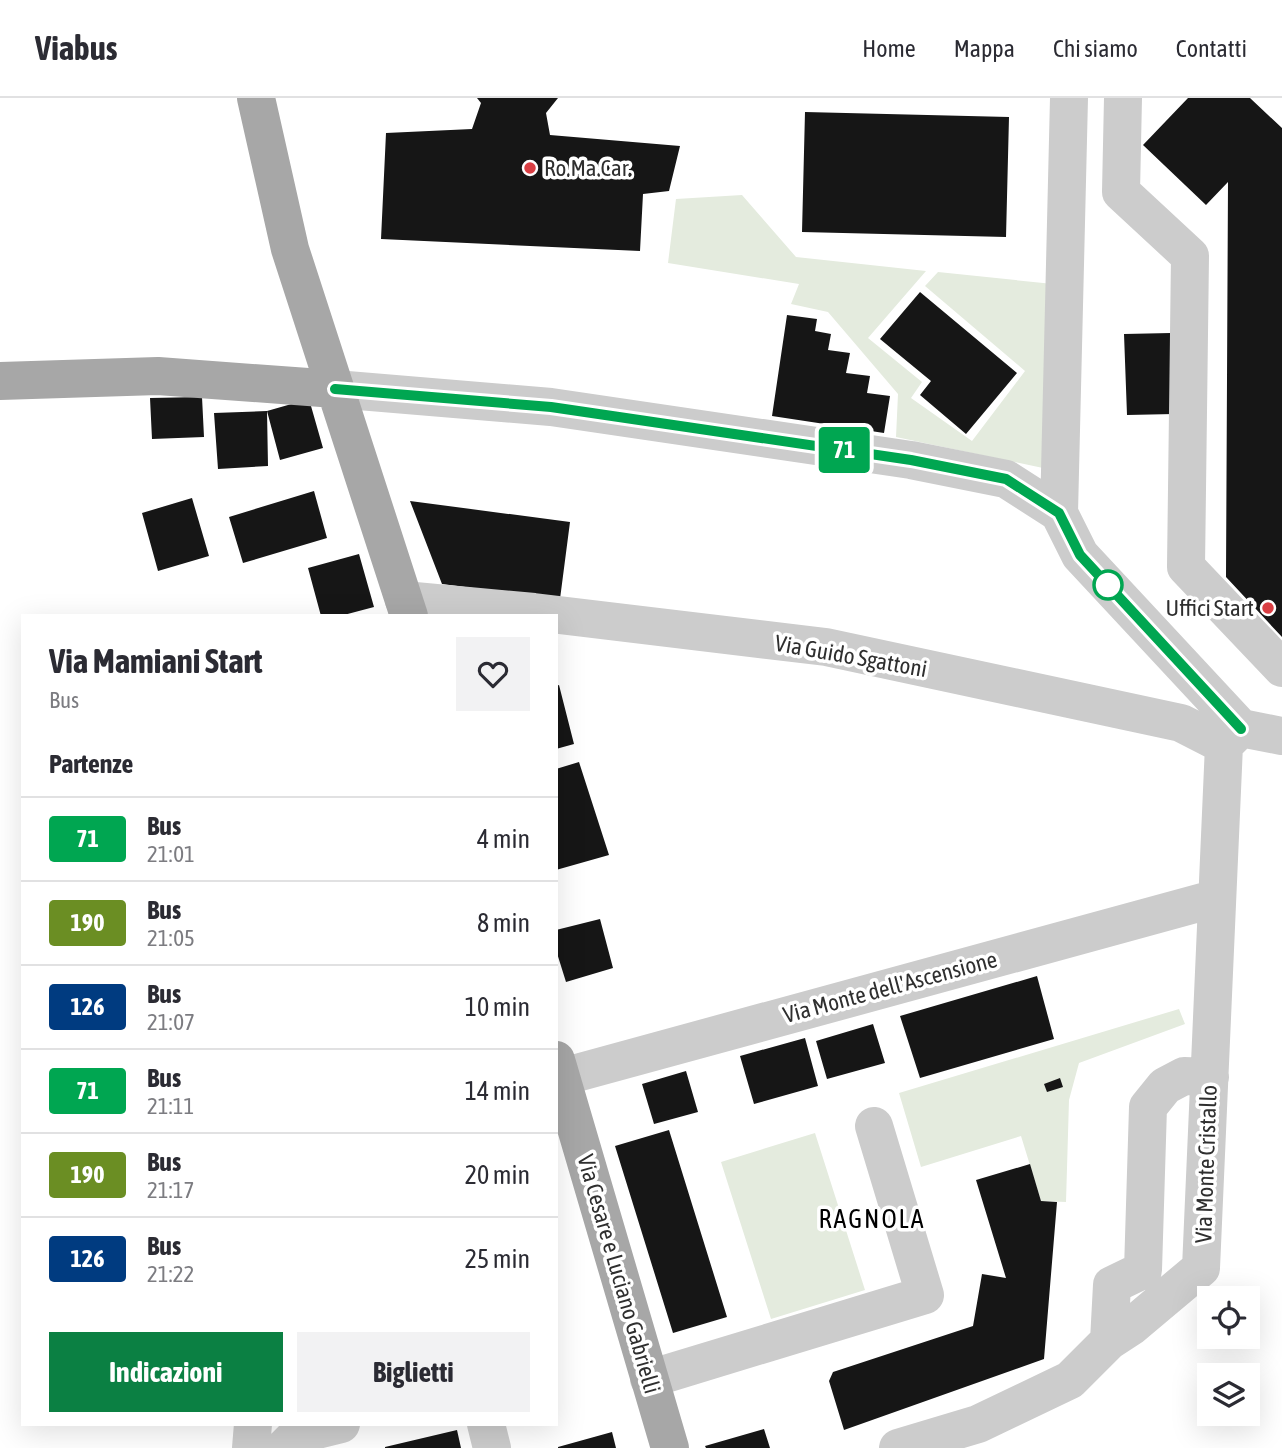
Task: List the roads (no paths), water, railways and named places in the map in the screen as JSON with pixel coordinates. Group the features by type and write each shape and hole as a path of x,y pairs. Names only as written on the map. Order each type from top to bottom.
{"main road":[{"path":"256,98 290,249 407,608"},
{"path":"0,381 158,376 335,389"},
{"name":"Via Cesare e Luciano Gabrielli","path":"559,1068 670,1448"}],"street":[{"path":"1069,98 1059,513 1080,555 1233,737"},
{"path":"1123,98 1121,192 1190,256 1186,567 1282,668"},
{"path":"0,365 72,379"},
{"path":"335,389 551,407 911,460 1006,479 1059,513"},
{"name":"Via Guido Sgattoni","path":"407,608 551,614"},
{"name":"Via Guido Sgattoni","path":"558,615 826,647 1181,723 1233,737 1282,736"},
{"name":"Via Monte Cristallo","path":"898,1448 978,1424 1070,1380 1109,1341 1132,1326 1201,1268 1218,838 1233,737"},
{"name":"Via Monte dell'Ascensione","path":"559,1068 1217,898"},
{"path":"1109,1341 1112,1285 1143,1269 1148,1108 1165,1086 1184,1076 1210,1077"},
{"path":"649,1379 925,1295 874,1126"},
{"path":"251,1448 253,1426"},
{"path":"284,1436 332,1426"},
{"path":"486,1426 492,1448"}],"place":[{"name":"Ro.Ma.Car.","path":"530,168"},
{"name":"Uffici Start","path":"1268,608"}],"district":[{"name":"RAGNOLA","path":"872,1219"}]}
